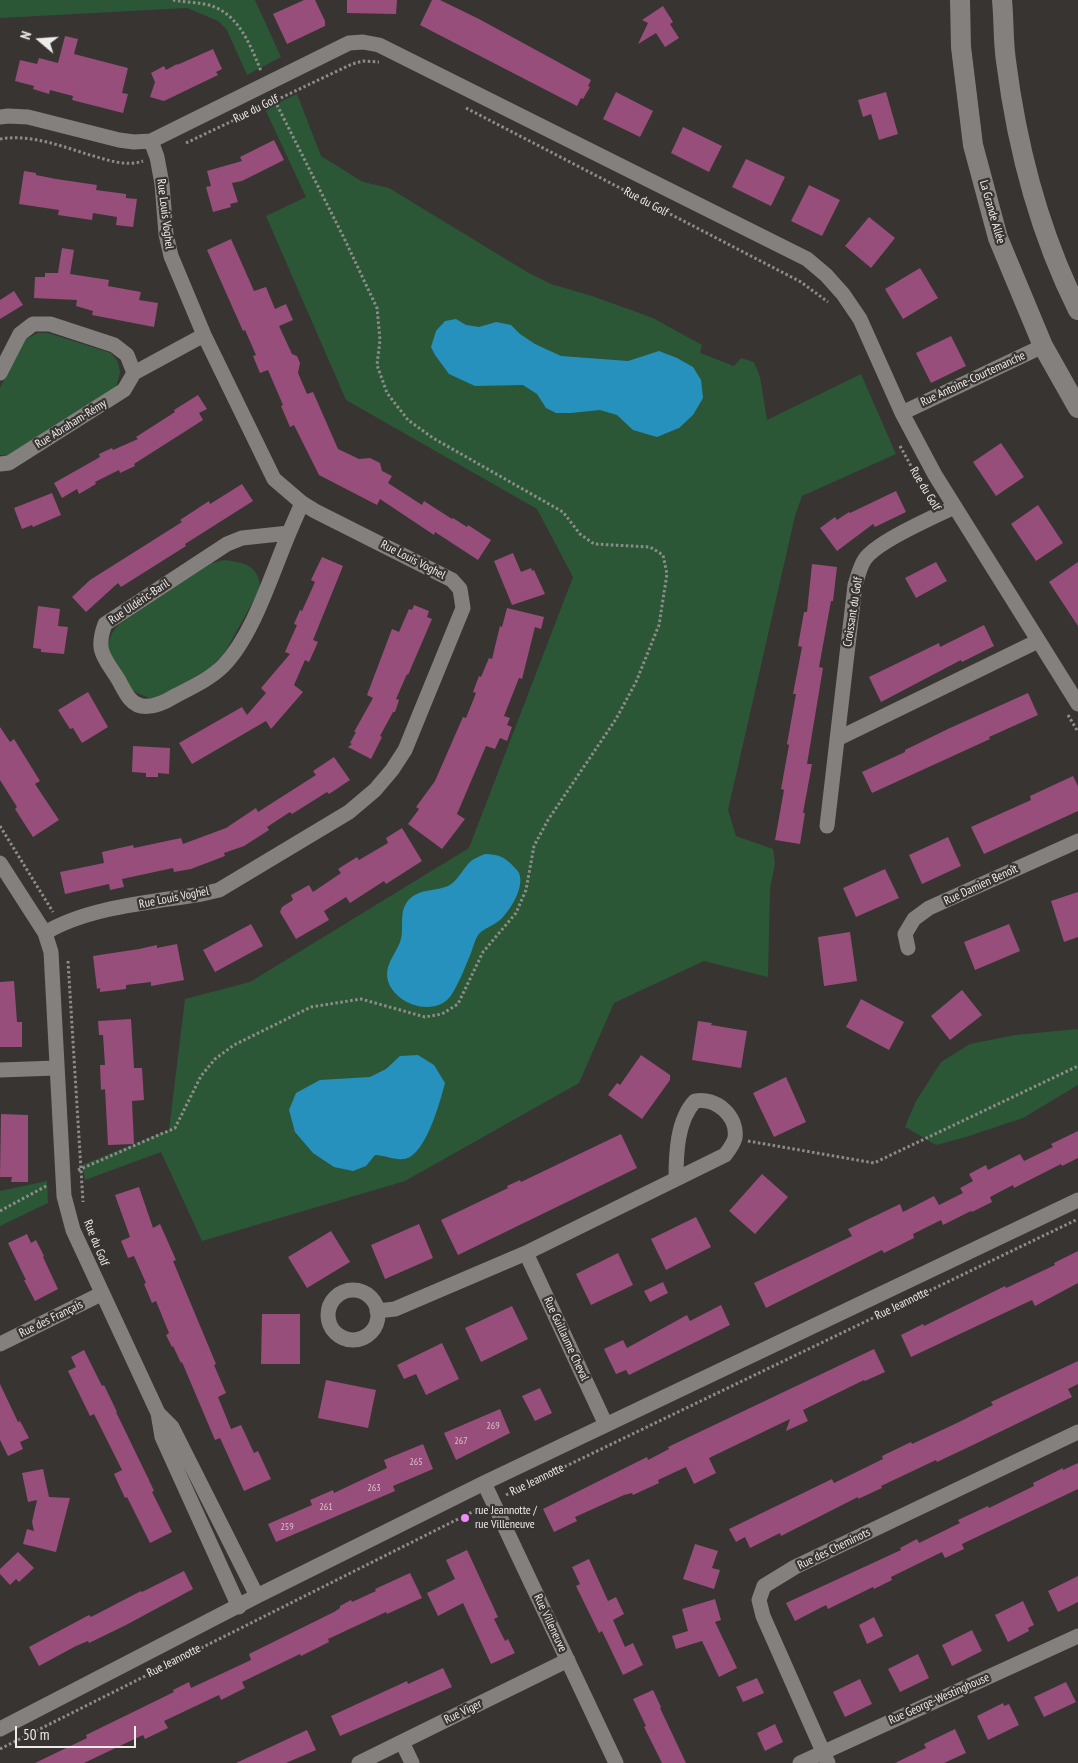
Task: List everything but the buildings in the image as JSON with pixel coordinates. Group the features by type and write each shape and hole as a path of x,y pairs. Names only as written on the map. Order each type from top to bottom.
{"street":[{"name":"La Grande Allée","path":"960,0 961,47 973,145 998,238 1043,346 1078,408"},
{"path":"1002,0 1006,60 1018,132 1035,205 1064,282 1078,310"},
{"name":"Rue du Golf","path":"0,117 28,117 119,140 134,142 150,141 349,43 363,42 379,45 807,259 826,275 843,294 860,319 902,413 934,475 1038,641 1073,710"},
{"name":"Rue Louis Voghel","path":"45,933 59,924 85,915 219,890 349,812 376,790 405,750 464,608 460,590 452,580 315,511 302,503 274,478 204,335 170,256 166,234 162,184 157,157 150,141"},
{"path":"0,373 20,334 33,324 50,324 114,345 127,355 134,374"},
{"name":"Rue Abraham-Rémy","path":"0,464 9,463 124,390 134,374 204,335"},
{"name":"Rue Antoine-Courtemanche","path":"902,413 1043,346"},
{"name":"Rue Uldéric-Baril","path":"289,533 242,538 227,544 105,624 100,644 102,653 131,700 141,705 153,706 164,703 210,677 224,665 250,628 302,503"},
{"name":"Croissant du Golf","path":"827,826 855,585 864,560 875,548 954,507"},
{"path":"837,739 1038,641"},
{"name":"Rue Damien Benoît","path":"908,948 906,934 914,919 929,908 1078,841"},
{"name":"Rue du Golf","path":"0,863 45,933 51,952 64,1196 73,1230 158,1413 162,1438 238,1607"},
{"path":"0,1070 56,1068"},
{"path":"377,1311 396,1309 526,1253 725,1155 732,1147 735,1139 735,1129 732,1121 723,1109 715,1103 704,1100 696,1101 685,1115 681,1128 676,1179"},
{"name":"Rue Jeannotte","path":"0,1729 257,1596 484,1483 1078,1200"},
{"name":"Rue Guillaume Cheval","path":"526,1253 606,1425"},
{"name":"Rue des Français","path":"0,1344 102,1294"},
{"name":"Rue du Golf","path":"158,1413 172,1427 257,1596"},
{"name":"Rue des Cheminots","path":"825,1757 763,1616 759,1600 764,1586 795,1567 1078,1432"},
{"name":"Rue Villeneuve","path":"484,1483 616,1763"},
{"name":"Rue George-Westinghouse","path":"800,1763 825,1757 1078,1636"},
{"name":"Rue Viger","path":"359,1763 568,1660"},
{"path":"402,1742 412,1763"}],"path":[{"path":"0,1211 81,1168 175,1128 201,1076 215,1059 234,1045 311,1007 361,998 425,1017 442,1014 458,1004 483,952 516,913 526,890 534,846 548,820 616,719 636,682 659,625 667,574 663,555 650,547 594,544 580,534 563,512 432,438 408,420 387,393 377,364 380,340 377,308 239,26 224,10 204,4 173,0"},
{"name":"Rue du Golf","path":"184,144 352,64 363,61 379,62"},
{"name":"Rue du Golf","path":"458,103 801,282 833,306"},
{"path":"0,138 25,137 44,141 112,162 135,164 157,157"},
{"name":"Rue du Golf","path":"899,443 920,482"},
{"path":"1073,710 1078,732"},
{"path":"0,826 59,924"},
{"name":"Rue du Golf","path":"67,952 70,968 83,1207"},
{"path":"735,1139 874,1163 1078,1066"},
{"name":"Rue Jeannotte","path":"0,1749 492,1501 1078,1220"}],"green space":[{"path":"0,0 255,0 281,57 247,75 227,30 218,21 187,8 0,18"},
{"path":"297,94 321,156 363,182 389,188 527,272 551,284 592,296 653,318 702,345 700,353 734,366 741,358 754,362 760,377 767,420 861,374 896,454 802,496 795,516 728,810 736,836 773,849 775,864 770,888 768,977 704,961 614,1003 579,1083 405,1181 202,1241 161,1152 85,1180 82,1165 169,1130 185,999 250,982 469,848 573,577 537,509 346,400 266,216 306,197 265,109"},
{"path":"38,333 48,333 111,353 118,362 120,372 116,387 7,456 0,455 0,388 22,341"},
{"path":"224,560 244,564 254,570 260,589 225,652 211,667 162,697 151,699 133,691 107,649 114,630 119,624 212,563"},
{"path":"1078,1029 1078,1085 1023,1118 936,1145 905,1127 916,1101 941,1062 970,1044 1015,1035"},
{"path":"47,1181 48,1203 0,1226 0,1191"}],"water":[{"path":"456,319 466,325 479,327 496,322 511,325 535,344 561,356 628,361 659,351 693,367 701,380 703,398 693,415 679,428 657,437 633,430 617,415 600,410 556,413 546,408 537,394 523,385 475,386 449,374 431,347 436,331 445,321"},
{"path":"485,854 498,855 504,858 517,870 520,885 516,898 500,920 478,935 458,984 444,1002 435,1006 424,1007 413,1005 403,1000 389,984 387,970 401,939 402,915 407,902 416,894 452,884 471,861"},
{"path":"418,1055 434,1065 445,1083 428,1134 410,1157 397,1159 375,1155 366,1166 353,1171 334,1167 313,1153 295,1132 289,1110 296,1093 320,1080 370,1077 386,1069 400,1056"}],"place":[{"name":"rue Jeannotte / rue Villeneuve","path":"465,1518"}]}
